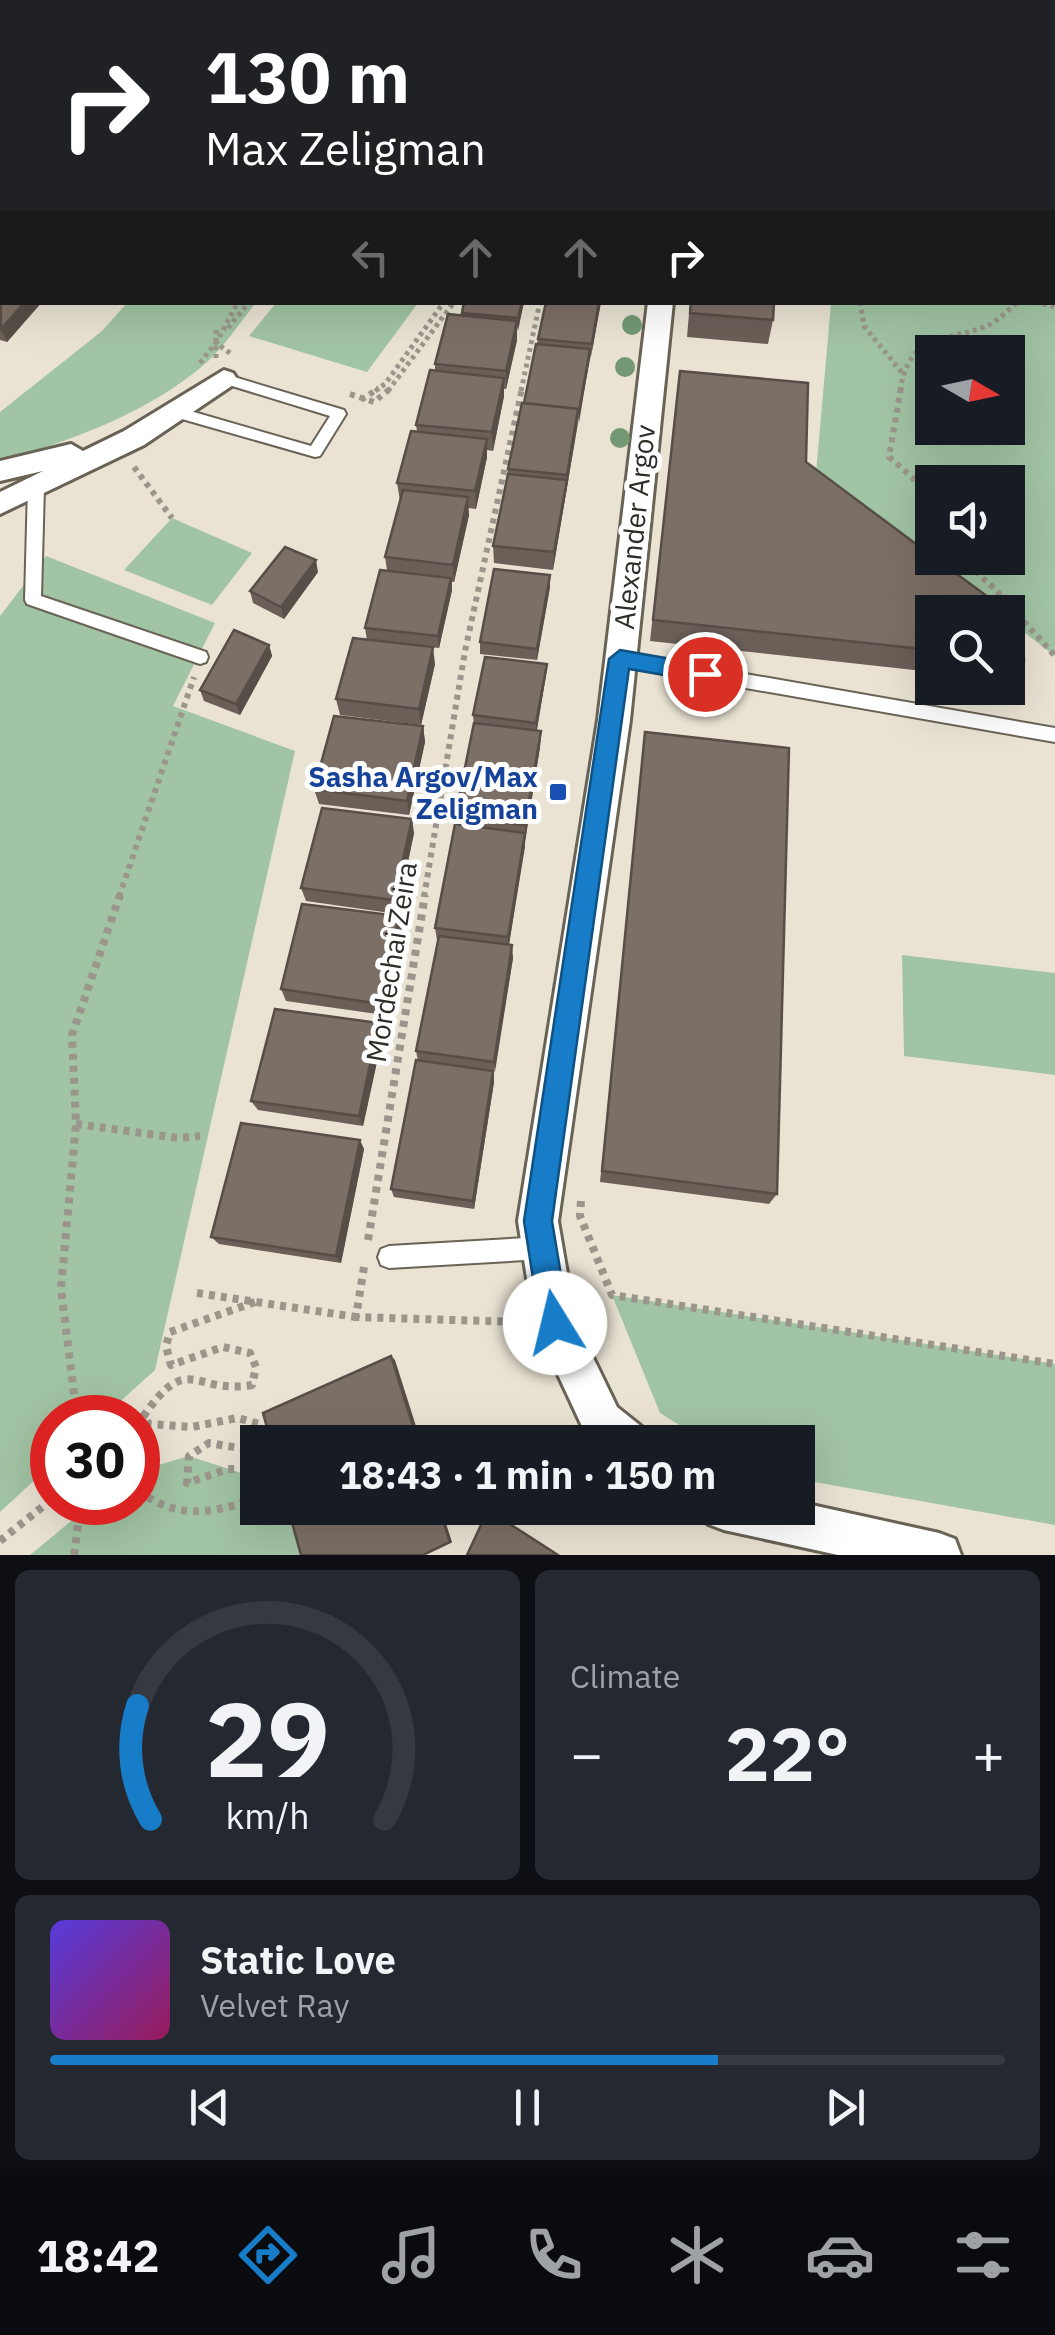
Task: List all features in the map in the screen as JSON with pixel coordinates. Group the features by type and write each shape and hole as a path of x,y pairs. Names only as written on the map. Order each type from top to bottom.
{"street":[{"name":"Alexander Argov","path":"606,1425 555,1323 538,1221 620,659 661,305"},
{"path":"0,504 126,442 230,369"},
{"path":"0,472 126,442"},
{"path":"801,1525 938,1555"}],"lane":[{"path":"174,411 314,452 339,414 230,369"},
{"path":"36,487 33,600 200,657"},
{"path":"620,659 1055,735"},
{"path":"389,1258 542,1248"}],"path":[{"path":"230,369 216,343 236,305"},
{"path":"339,414 385,384 442,305"},
{"path":"346,392 374,402 397,383 452,305"},
{"name":"Mordechai Zeira","path":"356,1316 465,651 539,305"},
{"path":"860,305 864,326 903,374"},
{"path":"915,481 889,457 903,374 932,339 988,325 1014,305"},
{"path":"126,442 172,518"},
{"path":"979,575 1055,656"},
{"path":"74,1395 61,1288 76,1124 72,1035 200,657"},
{"path":"76,1124 178,1138 200,1136"},
{"path":"582,1196 580,1216 612,1295 1055,1364"},
{"path":"197,1293 356,1316 555,1323"},
{"path":"254,1302 170,1332 166,1346 171,1365 224,1347 250,1353 256,1367 252,1385 238,1390 194,1377 168,1385 143,1416 149,1424 192,1427 237,1418 262,1425"},
{"path":"240,1448 209,1444 189,1456 188,1482 240,1469"},
{"path":"160,1508 207,1516 240,1504"},
{"path":"0,1541 30,1517"},
{"path":"74,1555 77,1525"}],"green space":[{"path":"125,305 254,305 214,356 161,396 82,434 0,461 0,412 102,331"},
{"path":"274,305 417,305 367,372 249,336"},
{"path":"831,305 1055,305 1055,656 1025,633 1025,595 984,595 957,575 1025,575 1025,465 915,465 915,545 816,473"},
{"path":"172,518 252,553 212,605 124,570"},
{"path":"46,556 215,623 173,706 295,751 155,1370 127,1395 30,1395 30,1484 0,1512 0,616"},
{"path":"902,955 1055,973 1055,1075 904,1056"},
{"path":"612,1295 1055,1364 1055,1525 815,1482 815,1425 679,1425 660,1413"},
{"path":"189,1456 240,1472 240,1525 369,1525 405,1555 30,1555 66,1525 160,1525 160,1465"}],"building":[{"path":"1,305 22,305 1,329"},
{"path":"463,305 521,305 518,318 462,313"},
{"path":"545,305 598,305 592,344 538,339"},
{"path":"691,305 774,305 773,320 690,313"},
{"path":"448,314 517,321 506,371 435,364"},
{"path":"536,344 590,349 579,411 524,403"},
{"path":"430,370 504,378 492,432 416,425"},
{"path":"680,371 808,383 806,462 915,543 915,575 958,575 985,595 915,595 915,648 653,620"},
{"path":"522,403 578,409 567,475 508,469"},
{"path":"411,431 487,439 475,491 397,483"},
{"path":"508,474 567,480 554,552 493,546"},
{"path":"403,490 468,497 453,565 385,557"},
{"path":"285,547 316,560 281,607 250,591"},
{"path":"494,569 550,575 537,649 480,642"},
{"path":"380,570 451,578 438,636 365,628"},
{"path":"234,630 269,645 236,704 200,690"},
{"path":"353,638 433,647 419,709 336,699"},
{"path":"485,657 547,664 536,723 473,715"},
{"path":"334,716 423,726 407,801 314,789"},
{"path":"474,723 541,731 525,825 455,817"},
{"path":"645,732 789,748 777,1194 602,1171"},
{"path":"322,808 412,819 394,900 301,888"},
{"path":"455,824 525,833 508,937 435,928"},
{"path":"302,904 399,916 381,1004 281,989"},
{"path":"439,936 512,945 494,1062 416,1051"},
{"path":"275,1009 379,1023 359,1116 251,1101"},
{"path":"416,1060 493,1071 473,1201 391,1189"},
{"path":"241,1123 360,1140 336,1256 211,1237"},
{"path":"391,1356 413,1425 266,1425 263,1413"},
{"path":"293,1525 444,1525 450,1542 423,1555 301,1555"},
{"path":"481,1525 511,1525 558,1555 467,1555"}],"place":[{"name":"Sasha Argov/Max Zeligman","path":"558,792"}],"route":[{"path":"555,1323 538,1221 620,659 705,674"}]}
